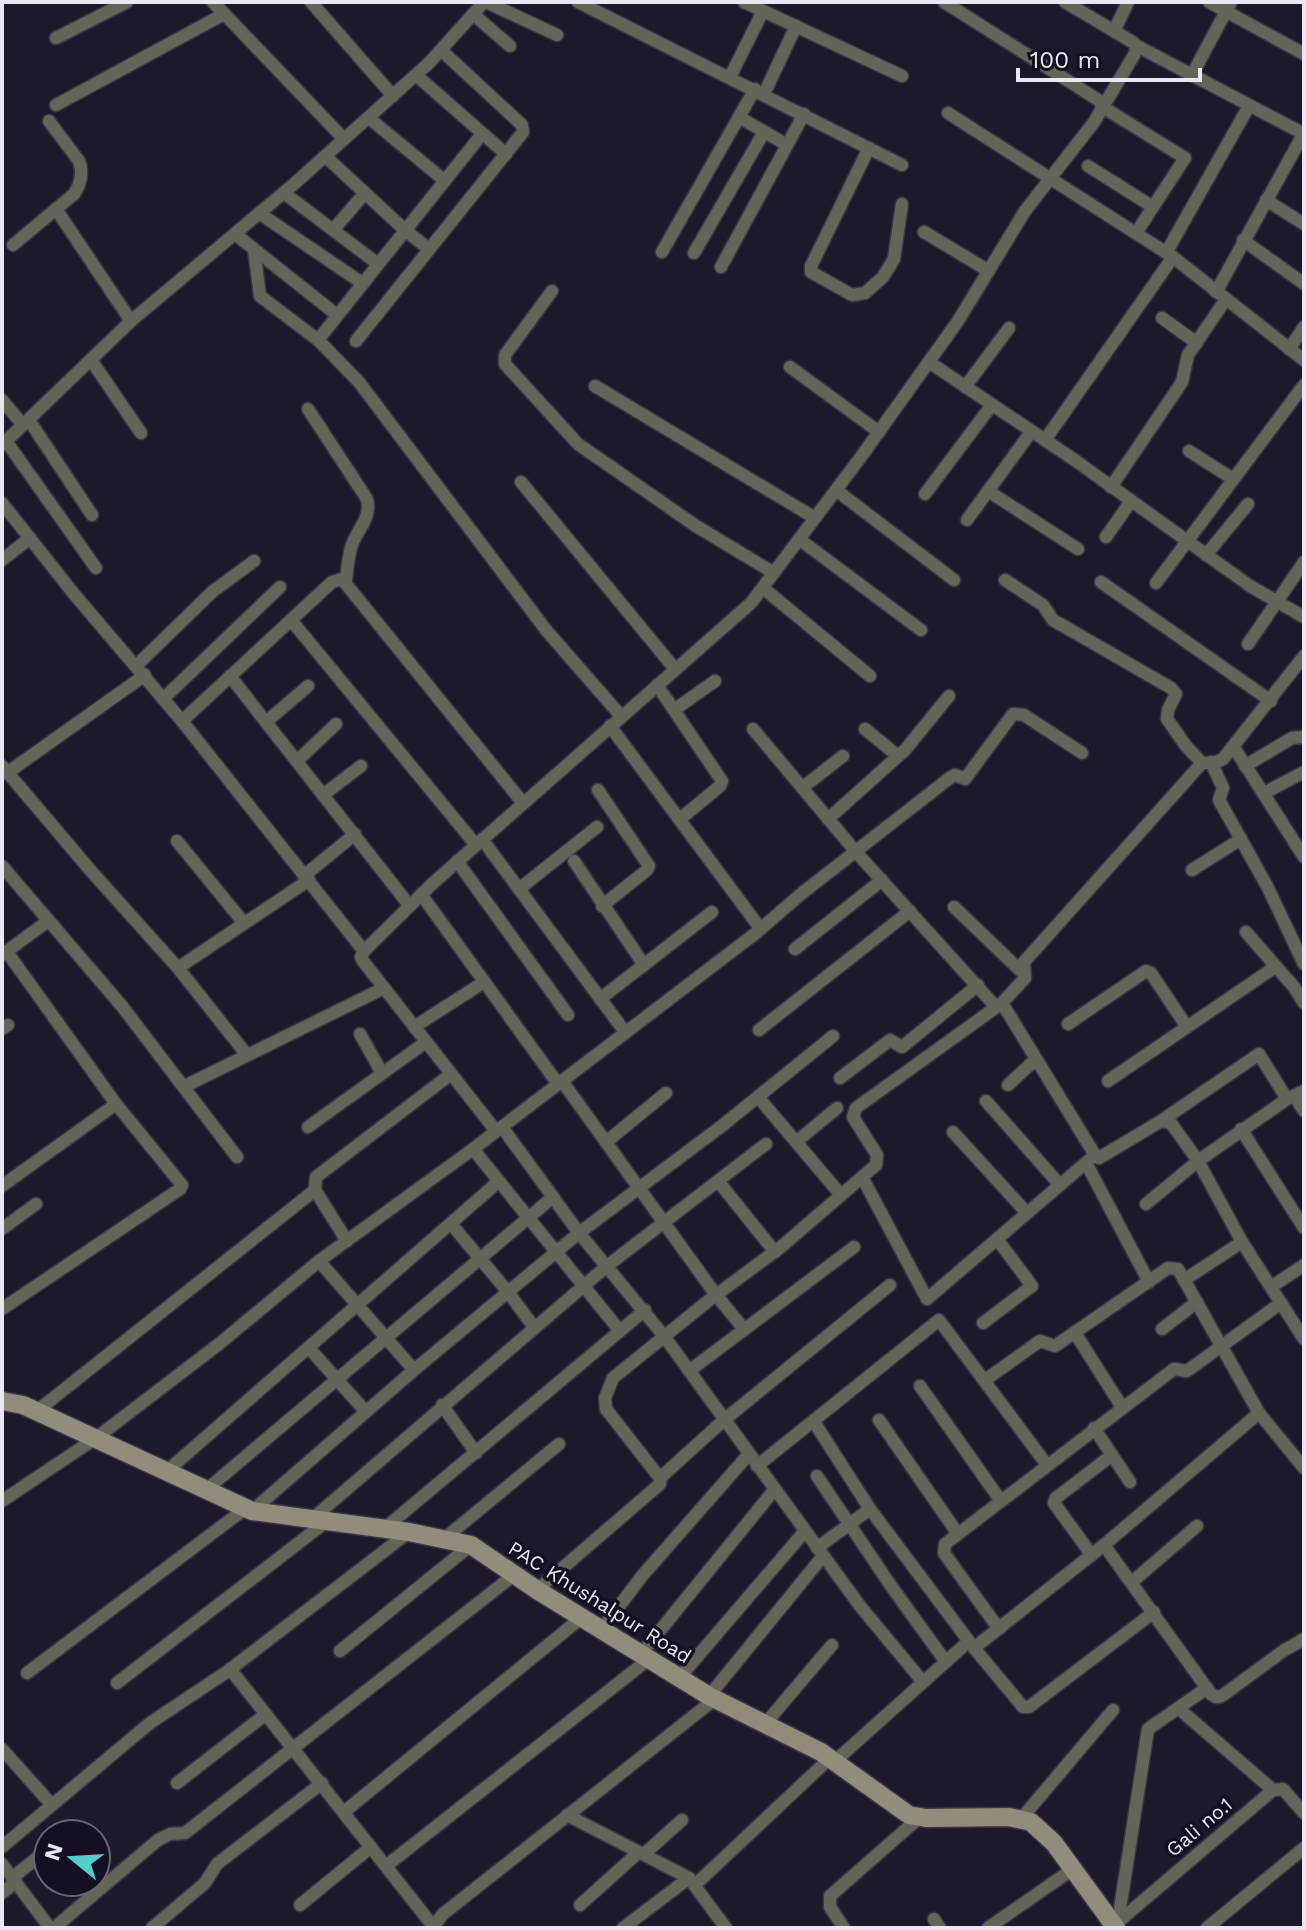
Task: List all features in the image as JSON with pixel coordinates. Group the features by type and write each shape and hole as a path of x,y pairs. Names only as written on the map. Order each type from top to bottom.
{"main road":[{"name":"PAC Khushalpur Road","path":"2,1401 37,1411 249,1510 385,1528 471,1545 581,1618 712,1698 831,1760 909,1815 1021,1819"},
{"path":"1021,1819 1031,1822 1054,1843 1117,1926"}],"street":[{"path":"56,38 127,2"},
{"path":"213,2 344,139"},
{"path":"311,2 393,96"},
{"path":"96,568 4,443 131,321 284,193 416,75 485,2 557,35"},
{"path":"578,2 902,165"},
{"path":"744,2 902,76"},
{"path":"944,2 1185,158 1136,233"},
{"path":"1065,2 1137,46 1303,138 1243,240 1221,295 1186,360 1182,382 1111,487"},
{"path":"1114,31 1128,2"},
{"path":"1209,2 1229,7 1304,54"},
{"path":"1192,75 1229,7"},
{"path":"730,77 763,11"},
{"path":"56,105 224,14"},
{"path":"473,14 510,46"},
{"path":"662,252 739,117 760,92 796,26"},
{"path":"923,1682 860,1606 645,1310 451,1074 361,957 409,905 457,861 751,603 929,362 1025,211 1094,122 1137,46"},
{"path":"356,341 523,132 522,125 441,50"},
{"path":"416,75 506,154"},
{"path":"1045,440 1169,255 1249,106"},
{"path":"948,113 1169,255 1304,360"},
{"path":"721,267 804,114"},
{"path":"739,117 787,145"},
{"path":"369,118 445,181"},
{"path":"13,245 78,188 81,167 49,121"},
{"path":"694,253 764,132"},
{"path":"318,340 482,134"},
{"path":"869,148 811,266 811,272 852,295 865,293 883,277 894,259 902,204"},
{"path":"325,156 429,249"},
{"path":"1088,166 1153,207"},
{"path":"284,193 378,264"},
{"path":"333,230 365,193"},
{"path":"1266,200 1304,224"},
{"path":"56,209 131,321"},
{"path":"259,213 362,283"},
{"path":"924,232 989,271"},
{"path":"235,234 337,315"},
{"path":"1243,240 1304,284"},
{"path":"254,249 260,296 318,340 363,387 546,630 621,716"},
{"path":"552,291 505,355 505,364 578,444 696,526 774,573"},
{"path":"1162,318 1197,343"},
{"path":"1289,349 1304,327"},
{"path":"965,387 1009,328"},
{"path":"91,360 141,433"},
{"path":"929,362 1045,440 1250,586 1304,617"},
{"path":"790,367 879,432"},
{"path":"1156,583 1304,385"},
{"path":"595,386 815,518"},
{"path":"2,400 26,422 92,515"},
{"path":"925,494 991,406"},
{"path":"308,409 369,506 365,523 352,544 346,581"},
{"path":"967,520 1031,432"},
{"path":"1189,451 1233,479"},
{"path":"521,482 675,669"},
{"path":"836,490 954,580"},
{"path":"988,491 1078,549"},
{"path":"1106,537 1131,501"},
{"path":"2,503 164,698 364,951"},
{"path":"1206,555 1248,504"},
{"path":"2,526 13,517"},
{"path":"2,560 30,538"},
{"path":"799,539 921,630"},
{"path":"247,1055 178,968 5,769 136,664 212,592 254,561"},
{"path":"1248,644 1304,562"},
{"path":"182,721 332,582 342,579 523,803"},
{"path":"1005,580 1043,605 1053,620 1171,688 1176,694 1167,719 1186,746 1206,762 1223,788 1219,800 1304,964"},
{"path":"1101,582 1271,701"},
{"path":"164,698 280,587"},
{"path":"763,588 870,676"},
{"path":"291,620 519,889 625,1032"},
{"path":"1026,975 1024,962 1206,762 1223,759 1304,656"},
{"path":"230,676 409,905"},
{"path":"674,710 715,681"},
{"path":"657,685 722,781 680,819"},
{"path":"266,722 308,686"},
{"path":"828,819 915,740 949,696"},
{"path":"2,1501 96,1438 219,1344 319,1261 560,1083 951,777 955,775 965,779 1013,714 1024,715 1082,753"},
{"path":"297,761 336,724"},
{"path":"610,726 760,928"},
{"path":"753,729 856,852 999,1005 1036,1059 1090,1159 1149,1282"},
{"path":"865,729 898,756"},
{"path":"1245,766 1292,738 1304,737"},
{"path":"1233,746 1304,857"},
{"path":"802,788 843,756"},
{"path":"323,795 361,766"},
{"path":"1264,793 1304,772"},
{"path":"598,790 649,866 602,906"},
{"path":"519,889 597,827"},
{"path":"178,968 307,877 355,834"},
{"path":"1192,870 1241,839"},
{"path":"177,841 244,923"},
{"path":"457,861 568,1015"},
{"path":"574,861 644,965"},
{"path":"2,866 121,1005 237,1157"},
{"path":"795,949 882,880"},
{"path":"421,894 744,1329"},
{"path":"954,907 1026,975"},
{"path":"759,1030 910,911"},
{"path":"600,999 712,912"},
{"path":"2,1309 180,1189 181,1181 116,1104 4,954 48,921"},
{"path":"1246,932 1275,967 1299,984 1304,1003"},
{"path":"1108,1081 1275,967"},
{"path":"1068,1024 1146,971 1151,973 1187,1027"},
{"path":"660,1478 606,1409 605,1398 613,1378 775,1252 862,1177 879,1160 853,1117 856,1108 999,1005 1026,975"},
{"path":"414,1027 484,982"},
{"path":"840,1078 890,1040 902,1047 978,985"},
{"path":"185,1086 384,988"},
{"path":"360,1034 382,1073"},
{"path":"27,1673 249,1510 555,1252 833,1036"},
{"path":"308,1127 426,1042"},
{"path":"927,1299 1090,1159 1104,1157 1259,1054 1295,1095 1304,1111"},
{"path":"1008,1085 1036,1059"},
{"path":"347,1241 315,1190 316,1177 451,1074"},
{"path":"606,1142 666,1093"},
{"path":"1146,1204 1241,1129 1295,1095"},
{"path":"758,1097 841,1195"},
{"path":"986,1101 1060,1185"},
{"path":"2,1186 116,1104"},
{"path":"796,1142 837,1108"},
{"path":"1161,1121 1171,1123 1198,1161 1242,1242 1304,1339"},
{"path":"1241,1129 1304,1228"},
{"path":"953,1132 1027,1213"},
{"path":"117,1683 320,1520 442,1405 607,1266 766,1144"},
{"path":"473,1149 620,1331"},
{"path":"862,1177 939,1320 1047,1465"},
{"path":"718,1181 775,1252"},
{"path":"167,1471 498,1182"},
{"path":"37,1411 315,1190"},
{"path":"206,1490 553,1197"},
{"path":"2,1229 36,1204"},
{"path":"452,1225 534,1327"},
{"path":"983,1323 1032,1286 997,1239"},
{"path":"1184,1280 1242,1242"},
{"path":"689,1371 854,1247"},
{"path":"319,1261 414,1370"},
{"path":"1271,1287 1304,1265"},
{"path":"985,1380 1040,1341 1053,1347 1168,1268 1174,1267 1259,1413 1304,1468"},
{"path":"537,1590 657,1488 660,1478 724,1420 890,1285"},
{"path":"1162,1329 1197,1302"},
{"path":"999,1629 944,1553 945,1544 1174,1369 1187,1371 1281,1303"},
{"path":"385,1528 645,1310"},
{"path":"601,1630 642,1576 753,1460 814,1422 939,1320"},
{"path":"1075,1333 1122,1407"},
{"path":"309,1348 366,1412"},
{"path":"920,1386 1001,1501"},
{"path":"442,1405 476,1453"},
{"path":"623,1928 692,1881 946,1662 999,1629 1104,1545 1259,1413"},
{"path":"879,1420 958,1534"},
{"path":"814,1422 870,1509 972,1645 1023,1707 1029,1707 1154,1612"},
{"path":"1094,1428 1130,1482"},
{"path":"445,1538 559,1444"},
{"path":"1091,1554 1054,1503 1056,1498 1112,1455"},
{"path":"817,1476 946,1662"},
{"path":"386,1866 645,1657 775,1489"},
{"path":"230,1669 432,1927 443,1914 712,1698 820,1552 870,1509"},
{"path":"1132,1582 1197,1526"},
{"path":"679,1678 805,1531"},
{"path":"3,1844 150,1723 230,1669 409,1532"},
{"path":"340,1651 471,1545"},
{"path":"1104,1545 1216,1697 1222,1696 1304,1639"},
{"path":"2,1864 48,1927 158,1840 170,1834 185,1833 514,1575"},
{"path":"344,1812 581,1618"},
{"path":"765,1724 832,1645"},
{"path":"1117,1926 1145,1736 1153,1724 1207,1688"},
{"path":"1178,1708 1273,1790 1283,1789 1304,1813"},
{"path":"1021,1819 1113,1710"},
{"path":"177,1783 266,1714"},
{"path":"2,1749 52,1805"},
{"path":"152,1928 205,1883 217,1864 322,1783"},
{"name":"Gali no.1","path":"1117,1926 1273,1790"},
{"path":"567,1815 692,1881 726,1928"},
{"path":"844,1928 830,1907 830,1896 920,1817"},
{"path":"580,1905 682,1820"},
{"path":"300,1905 371,1847"},
{"path":"1207,1928 1304,1848"},
{"path":"2,1893 32,1864"},
{"path":"988,1928 1073,1869"}]}
